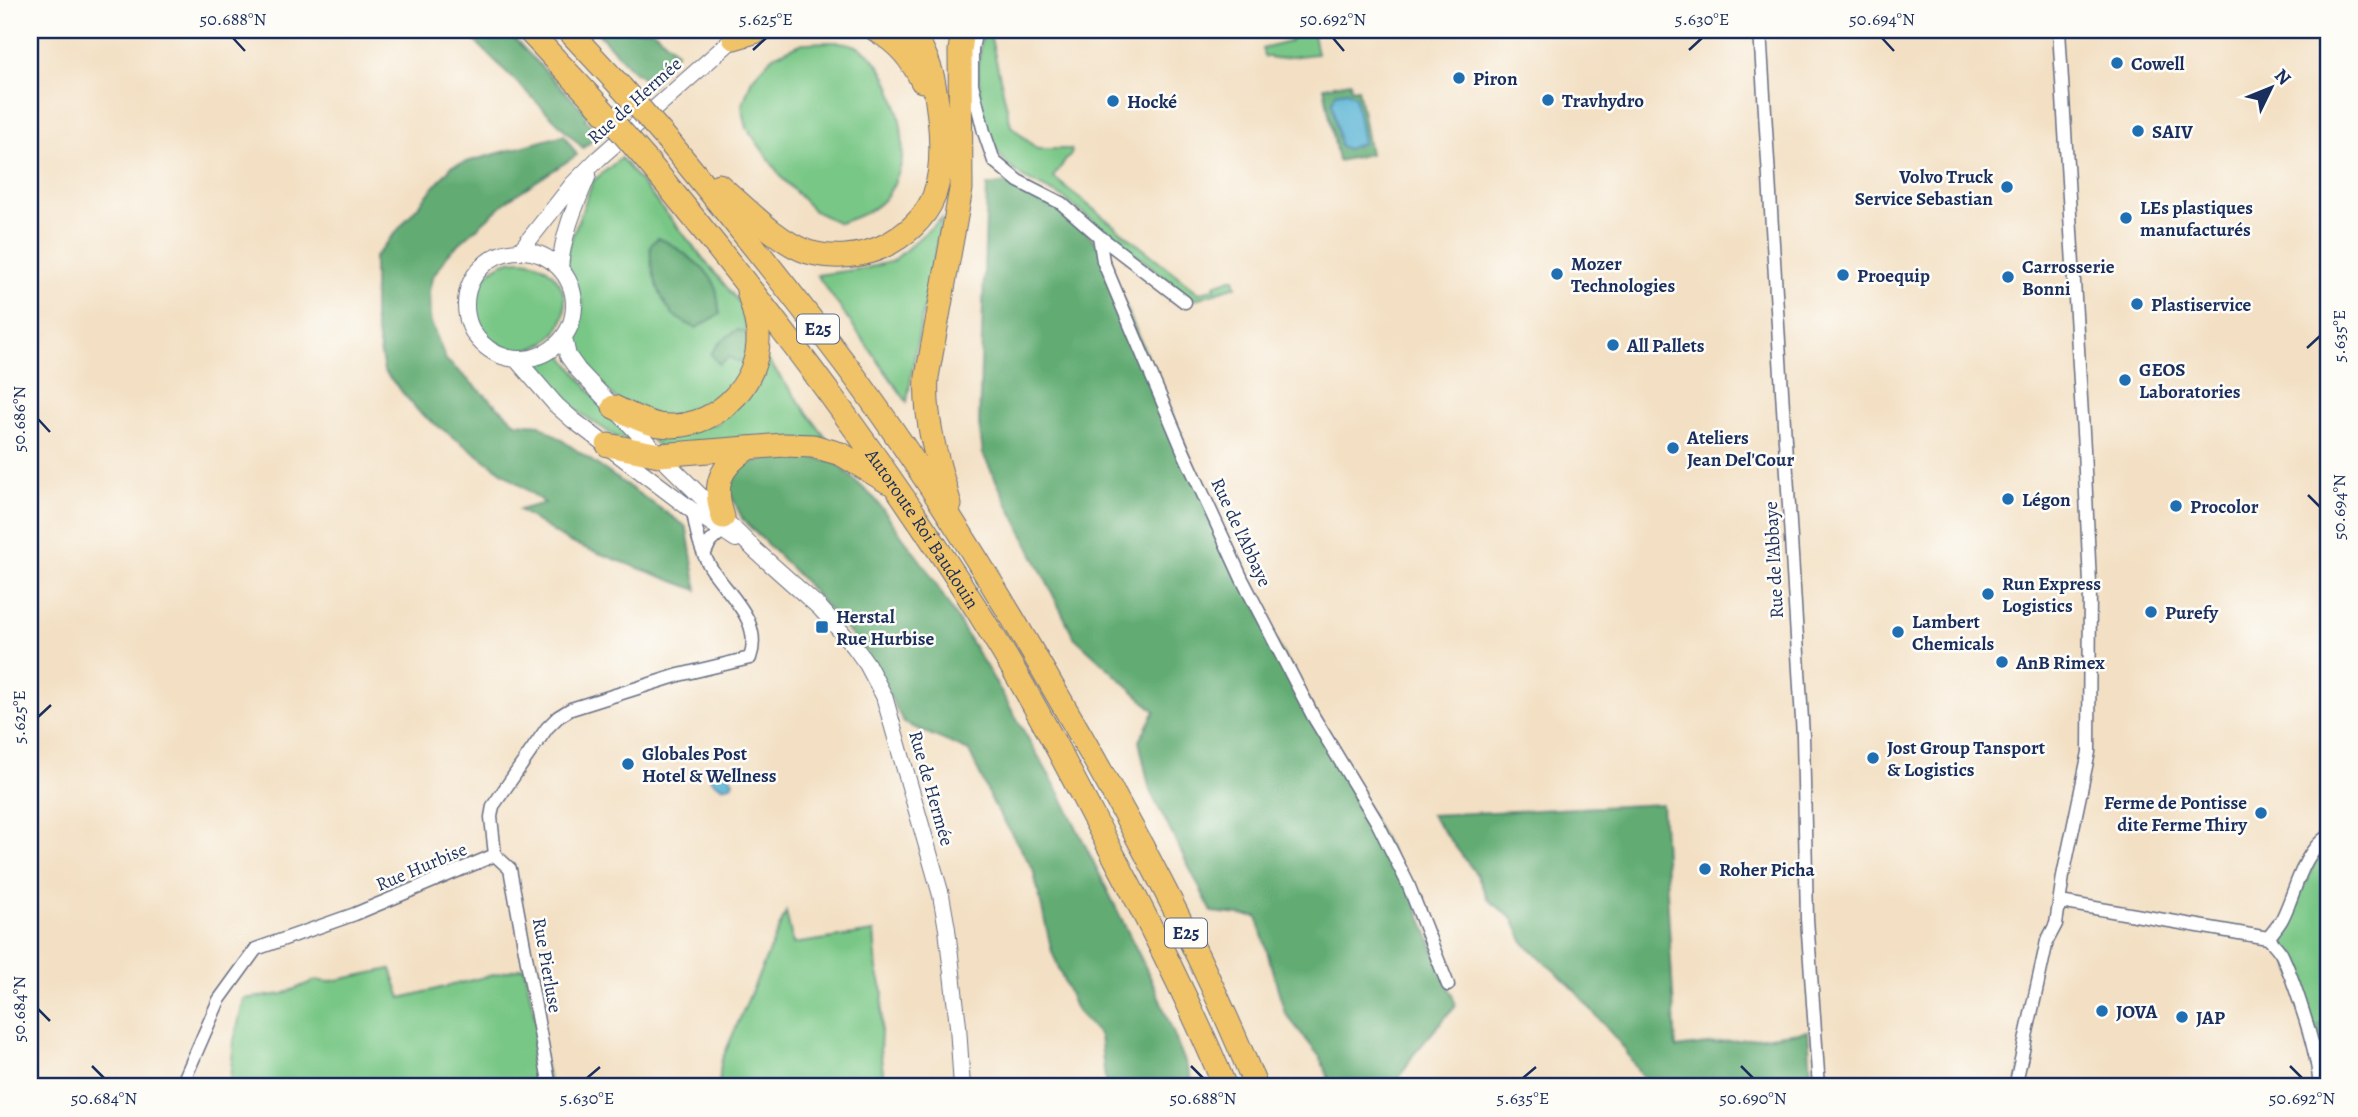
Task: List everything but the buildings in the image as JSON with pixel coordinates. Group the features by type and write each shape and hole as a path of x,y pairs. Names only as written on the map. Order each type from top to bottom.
{"highway":[{"name":"Autoroute Roi Baudouin","path":"528,30 649,163 745,281 899,490 1000,649 1071,775 1149,923 1225,1087"},
{"name":"Autoroute Roi Baudouin","path":"568,30 671,144 727,212 847,367 954,521 1017,623 1108,782 1173,906 1256,1087"},
{"path":"742,33 761,30"},
{"path":"876,30 901,47 915,66 939,122"},
{"path":"671,144 790,243 807,252 845,256 866,253 888,244 908,231 926,212 937,183 939,122 933,78 912,30"},
{"path":"946,30 954,106 961,133"},
{"path":"954,521 934,450 925,400 961,189 960,51 963,30"},
{"path":"614,407 648,422 678,426 708,419 736,397 751,371 758,336 745,281"},
{"path":"608,445 659,455 797,445 828,449 853,460 899,490"},
{"path":"723,524 717,489 720,479 729,463 748,447"}],"street":[{"path":"976,30 972,49 972,84 994,161 1018,181 1061,203 1185,302"},
{"name":"Rue de l'Abbaye","path":"1760,30 1803,736 1807,919 1819,1087"},
{"path":"2015,1087 2047,941 2056,924 2063,876 2089,751 2090,584 2059,30"},
{"name":"Rue de Hermée","path":"723,524 693,511 556,405 517,360 497,355 480,342 469,324 466,304 470,284 482,267 499,255 520,251 573,184 592,165 742,33"},
{"name":"Rue de Hermée","path":"592,165 563,243 561,270 569,282 574,310 571,325 564,338 572,363 723,524 820,608 867,664 884,696 941,895 958,1026 962,1087"},
{"name":"Rue de l'Abbaye","path":"1100,236 1103,261 1185,455 1242,579 1313,716 1377,822 1408,884 1448,985"},
{"path":"520,251 535,253 561,270"},
{"path":"517,360 543,355 564,338"},
{"name":"Rue Hurbise","path":"181,1087 219,1000 256,949 355,914 495,855 491,817 493,806 558,717 570,709 680,675 750,658 753,633 746,615 704,555 693,511"},
{"path":"704,555 723,524"},
{"path":"2268,938 2281,920 2301,872 2321,841 2328,836"},
{"name":"Rue Pierluse","path":"495,855 510,869 551,1087"},
{"path":"2060,902 2268,938 2281,953 2302,1011 2316,1061 2319,1087"}],"green space":[{"path":"464,30 506,30 588,115 585,119 600,134 583,148"},
{"path":"595,30 653,30 677,52 651,87"},
{"path":"983,30 993,30 990,34 1011,126 1037,149 1071,149 1072,152 1053,177 1199,293 1234,278 1236,286 1196,299 1190,297 1061,196 1024,178 1008,166 989,136 980,99 978,65"},
{"path":"1300,30 1312,30 1317,54 1272,59 1265,57 1262,49 1289,42"},
{"path":"803,43 844,43 868,53 887,79 898,112 903,145 902,159 890,190 875,207 839,223 814,211 782,178 747,128 742,106 752,79 773,56"},
{"path":"1350,82 1351,89 1358,88 1370,154 1338,161 1324,87"},
{"path":"564,135 577,155 509,199 448,254 432,278 429,291 430,320 446,360 516,423 540,425 684,525 687,529 697,590 569,542 519,510 545,503 420,413 384,371 374,318 374,258 452,166"},
{"path":"621,158 742,306 751,356 721,402 666,420 619,401 585,370 575,354 574,339 583,304 568,267 567,251 593,181"},
{"path":"1012,182 1058,205 1100,246 1242,579 1408,884 1456,1005 1413,1055 1394,1087 1332,1087 1320,1057 1285,1013 1257,917 1212,912 1150,791 1139,741 1155,711 1074,637 983,454 979,424 987,186"},
{"path":"942,218 907,402 817,275 867,268 893,261"},
{"path":"658,238 673,245 712,279 720,314 696,328 680,320 667,307 653,270 651,244"},
{"path":"520,260 537,264 552,273 561,288 565,305 561,322 552,337 537,346 520,350 503,346 488,337 479,322 475,305 479,288 488,273 503,264"},
{"path":"737,330 747,332 750,355 738,362 729,357 719,364 711,354 721,341"},
{"path":"560,352 606,412 638,443 616,437 580,413 549,388 531,366"},
{"path":"764,355 826,438 662,450 641,429 717,424"},
{"path":"785,453 835,462 875,499 928,571 1060,794 1155,987 1195,1087 1106,1087 1100,1036 1076,1010 1052,952 1033,869 993,803 969,751 904,723 866,652 803,580 743,520 728,489 739,467"},
{"path":"1662,804 1676,1048 1808,1031 1812,1087 1663,1087 1641,1076 1624,1048 1571,986 1524,943 1513,919 1488,899 1477,875 1431,815"},
{"path":"2328,847 2328,1023 2319,1026 2328,1048 2328,1076 2307,1006 2280,943 2280,937 2315,862"},
{"path":"786,912 793,944 874,932 877,970 883,991 880,1050 885,1087 719,1087 721,1062"},
{"path":"524,967 550,1087 229,1087 234,1041 244,999 283,994 316,980 327,982 391,969 401,998"}],"water":[{"path":"1347,91 1355,96 1363,143 1347,149 1340,146 1332,102 1336,93"},
{"path":"717,769 728,773 733,781 731,785 722,787 711,780 710,772"}],"place":[{"name":"Cowell","path":"2117,63"},
{"name":"Piron","path":"1459,78"},
{"name":"Travhydro","path":"1548,100"},
{"name":"Hocké","path":"1113,101"},
{"name":"SAIV","path":"2138,131"},
{"name":"Volvo Truck Service Sebastian","path":"2007,187"},
{"name":"LEs plastiques manufacturés","path":"2126,218"},
{"name":"Mozer Technologies","path":"1557,274"},
{"name":"Proequip","path":"1843,275"},
{"name":"Carrosserie Bonni","path":"2008,277"},
{"name":"Plastiservice","path":"2137,304"},
{"name":"All Pallets","path":"1613,345"},
{"name":"GEOS Laboratories","path":"2125,380"},
{"name":"Ateliers Jean Del'Cour","path":"1673,448"},
{"name":"Légon","path":"2008,499"},
{"name":"Procolor","path":"2176,506"},
{"name":"Run Express Logistics","path":"1988,594"},
{"name":"Purefy","path":"2151,612"},
{"name":"Herstal Rue Hurbise","path":"822,627"},
{"name":"Lambert Chemicals","path":"1898,632"},
{"name":"AnB Rimex","path":"2002,662"},
{"name":"Jost Group Tansport & Logistics","path":"1873,758"},
{"name":"Globales Post Hotel & Wellness","path":"628,764"},
{"name":"Ferme de Pontisse dite Ferme Thiry","path":"2261,813"},
{"name":"Roher Picha","path":"1705,869"},
{"name":"JOVA","path":"2102,1011"},
{"name":"JAP","path":"2182,1017"}]}
